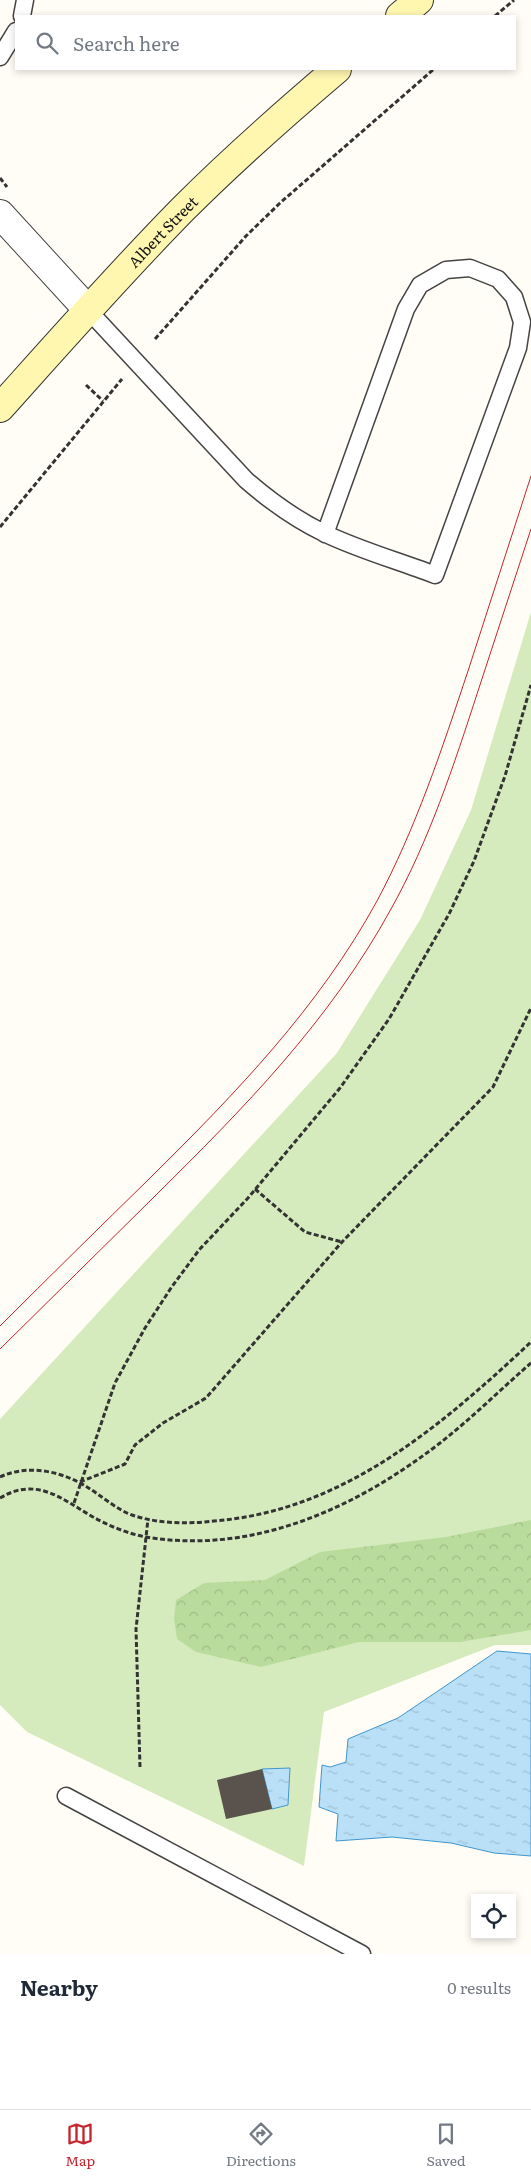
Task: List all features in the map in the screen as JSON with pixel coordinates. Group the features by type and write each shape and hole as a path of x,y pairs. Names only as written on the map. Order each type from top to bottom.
{"main road":[{"path":"401,15 419,0"},
{"name":"Albert Street","path":"0,408 88,310 213,180 253,141 336,70"}],"street":[{"path":"0,214 88,310"}],"lane":[{"path":"22,15 26,0"},
{"path":"0,57 15,33"},
{"path":"88,310 246,480 276,505 326,534 435,575 518,348 522,322 514,297 498,279 470,268 446,270 420,286 406,309 326,534"},
{"path":"66,1796 362,1954"}],"path":[{"path":"496,15 514,0"},
{"path":"155,339 246,236 280,203 433,70"},
{"path":"0,527 122,379"},
{"path":"86,385 103,400"},
{"path":"74,1503 115,1383 145,1328 171,1288 200,1250 256,1189 340,1088 389,1019 449,914 474,861 502,785 531,684"},
{"path":"80,1482 125,1464 135,1445 163,1424 206,1398 342,1242 493,1087 531,1008"},
{"path":"256,1189 305,1232 342,1242"},
{"path":"0,1477 22,1470 38,1470 80,1482 132,1515 148,1520 177,1523 232,1520 281,1510 321,1495 360,1477 425,1435 531,1342"},
{"path":"0,1498 29,1488 58,1495 74,1503 94,1517 120,1529 145,1536 211,1541 243,1538 273,1532 363,1494 440,1442 531,1363"},
{"path":"140,1767 136,1629 148,1520"}],"green space":[{"path":"531,612 531,1645 495,1645 324,1712 304,1866 27,1732 0,1705 0,1419 337,1053 420,920 471,810"},
{"path":"531,1520 531,1630 460,1642 359,1642 261,1667 196,1652 177,1639 174,1619 176,1600 204,1583 265,1580 320,1552 446,1537"}],"water":[{"path":"497,1651 531,1654 531,1856 494,1853 451,1843 392,1837 336,1841 338,1814 319,1807 322,1765 330,1767 346,1762 348,1739 398,1718"},
{"path":"290,1768 288,1805 272,1809 262,1769"}],"building":[{"path":"262,1769 272,1809 226,1819 217,1780"}],"tram line":[{"path":"0,1326 214,1114 302,1013 354,940 377,901 416,817 468,671 531,476"},
{"path":"0,1349 252,1097 312,1026 367,950 405,883 440,802 460,747 531,529"}]}
